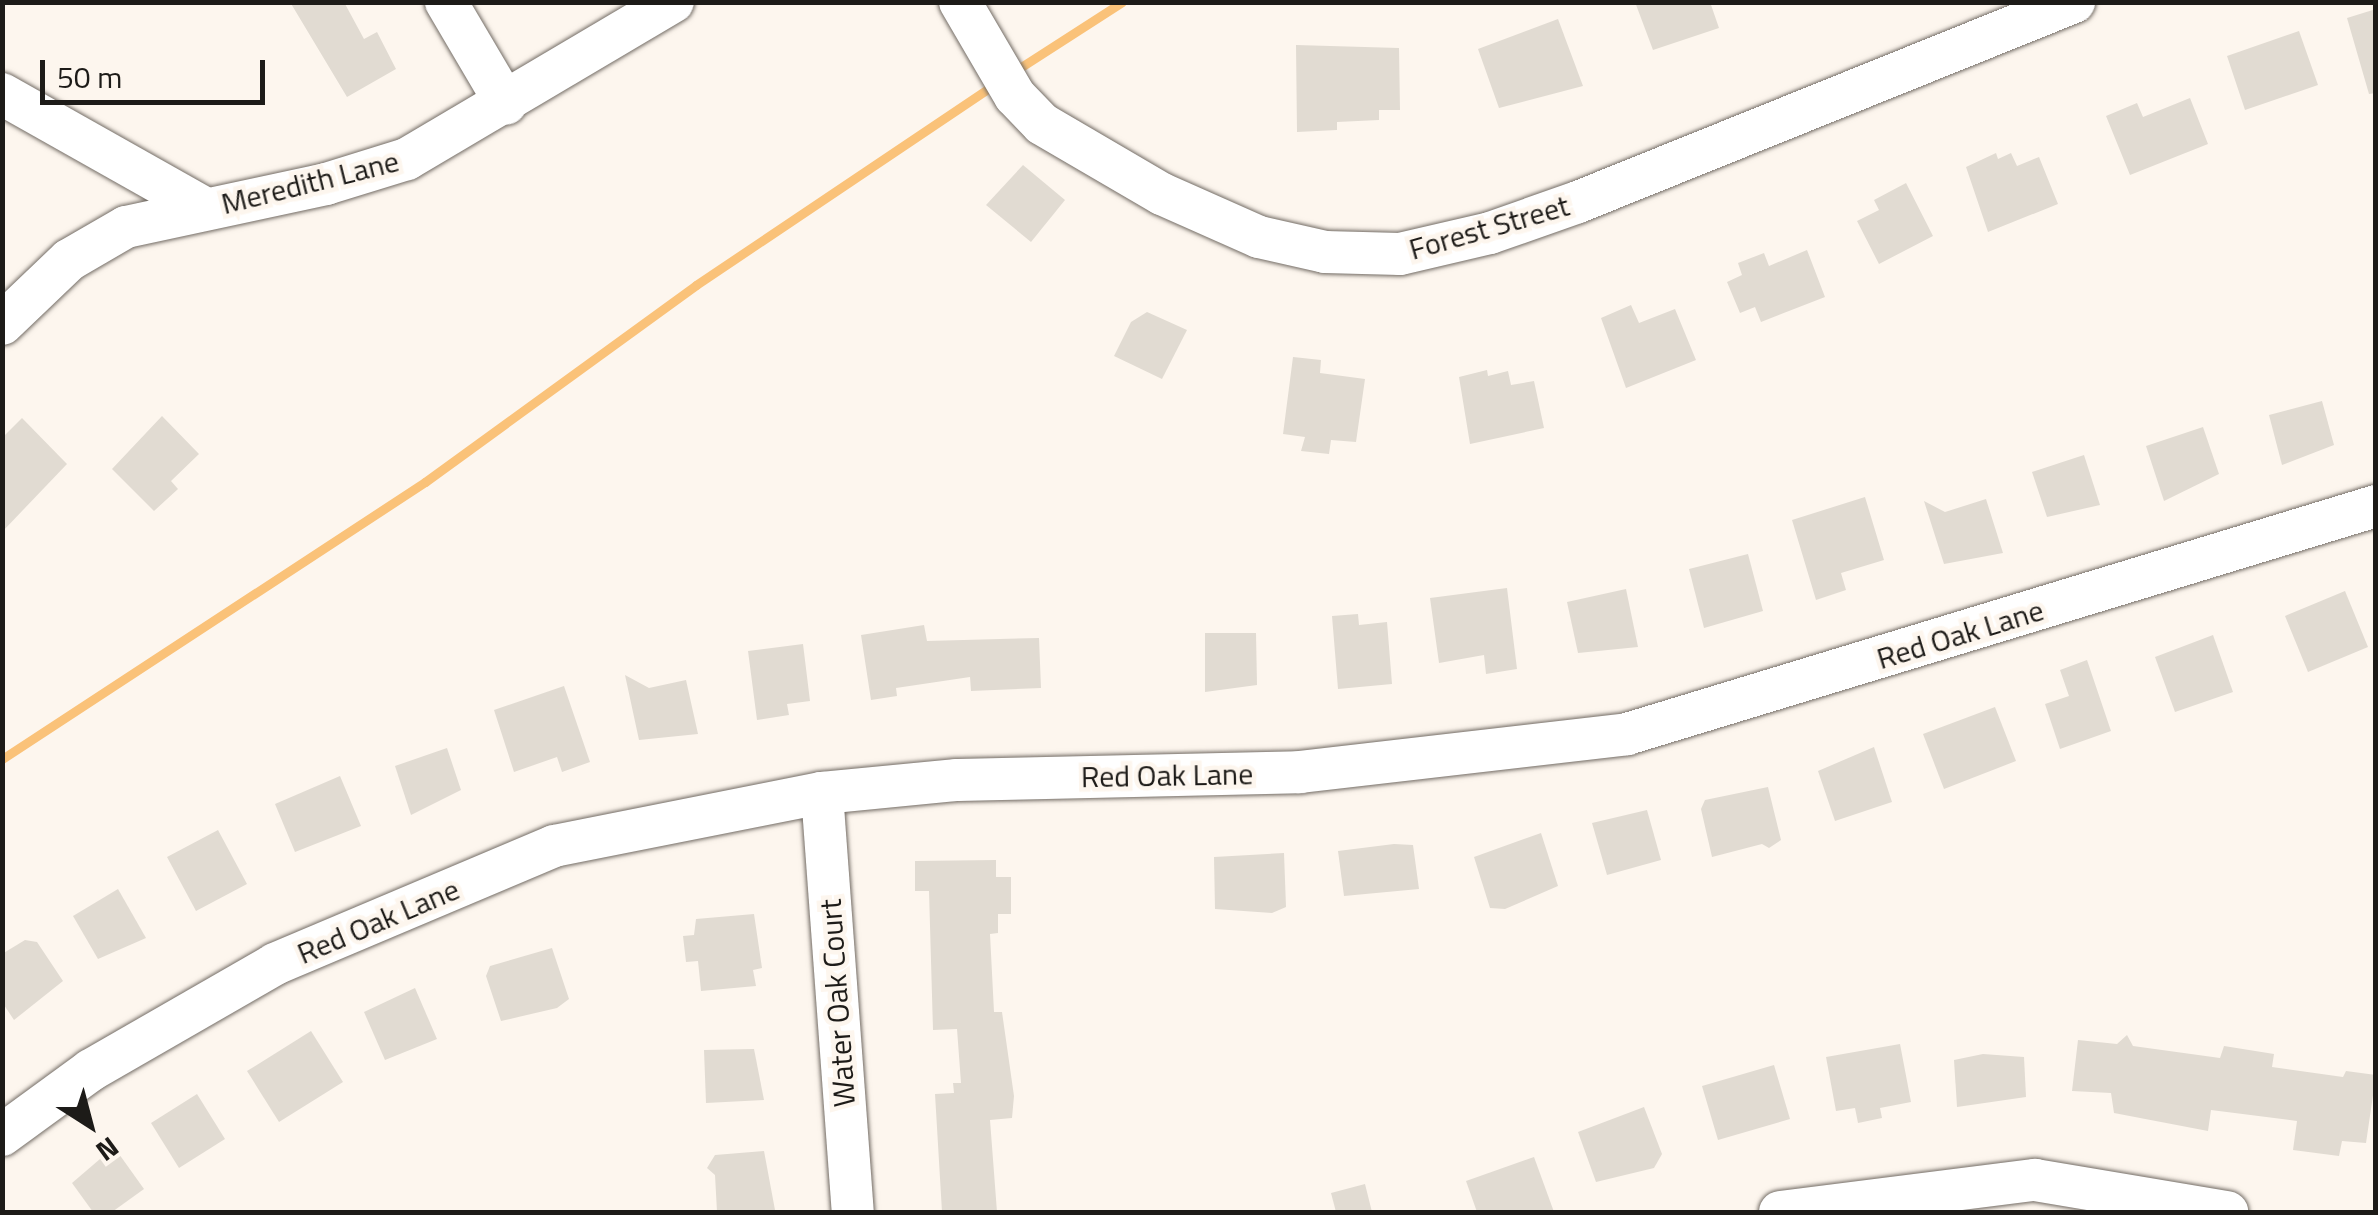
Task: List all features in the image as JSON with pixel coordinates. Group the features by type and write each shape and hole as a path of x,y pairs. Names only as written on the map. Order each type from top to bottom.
{"street":[{"path":"446,2 506,104"},
{"name":"Meredith Lane","path":"2,324 69,260 126,226 326,184 407,159 673,2"},
{"name":"Forest Street","path":"960,2 1015,96 1042,124 1162,194 1259,237 1325,252 1400,254 1490,233 1578,202 2074,2"},
{"path":"2,94 204,208"},
{"name":"Red Oak Lane","path":"2,1136 91,1070 276,964 554,846 822,793 957,780 1300,772 1628,734 2376,506"},
{"name":"Water Oak Court","path":"822,793 853,1212"},
{"path":"1780,1212 2035,1180 2228,1212"}],"building":[{"path":"290,2 344,2 364,39 377,32 396,69 347,97"},
{"path":"1635,2 1710,2 1719,28 1653,50"},
{"path":"2376,9 2376,93 2369,94 2347,18"},
{"path":"1558,19 1583,86 1499,108 1478,49"},
{"path":"2299,31 2318,85 2245,110 2227,56"},
{"path":"1296,45 1399,48 1400,110 1379,110 1379,120 1337,122 1337,130 1297,132"},
{"path":"2190,98 2208,144 2130,175 2106,116 2137,103 2143,117"},
{"path":"1996,153 1998,159 2011,153 2017,166 2039,157 2058,204 1988,232 1966,167"},
{"path":"1023,165 1065,200 1031,242 986,205"},
{"path":"1906,183 1933,236 1879,264 1857,221 1879,210 1874,200"},
{"path":"1807,250 1825,297 1761,322 1755,307 1740,313 1727,282 1742,275 1738,263 1764,253 1769,266"},
{"path":"1631,305 1639,323 1675,309 1696,360 1626,388 1601,318"},
{"path":"1147,312 1187,330 1162,379 1114,356 1131,322"},
{"path":"1293,357 1321,360 1320,373 1365,379 1356,442 1331,440 1329,454 1301,451 1305,437 1283,434"},
{"path":"1487,370 1488,376 1508,371 1511,385 1534,381 1544,428 1470,444 1459,377"},
{"path":"2322,401 2334,445 2282,465 2269,415"},
{"path":"162,416 199,454 171,481 178,489 154,511 112,469"},
{"path":"22,418 67,464 2,532 2,438"},
{"path":"2203,427 2219,474 2164,501 2146,446"},
{"path":"2084,455 2100,505 2047,517 2032,472"},
{"path":"1865,497 1884,560 1841,573 1846,590 1816,600 1792,520"},
{"path":"1986,499 2003,553 1944,564 1924,501 1945,512"},
{"path":"1748,554 1763,611 1704,628 1689,569"},
{"path":"1507,588 1517,669 1486,674 1484,655 1439,663 1430,598"},
{"path":"1626,589 1638,647 1578,653 1567,602"},
{"path":"2345,591 2368,647 2308,672 2285,616"},
{"path":"1358,614 1359,625 1387,622 1392,684 1338,689 1332,616"},
{"path":"924,625 927,641 1039,638 1041,688 971,691 970,677 896,688 897,696 871,700 861,635"},
{"path":"1205,633 1256,633 1257,685 1205,692"},
{"path":"2213,635 2233,692 2175,712 2155,657"},
{"path":"803,644 810,701 787,704 789,715 757,720 748,651"},
{"path":"2087,660 2111,731 2060,749 2045,704 2069,696 2060,670"},
{"path":"625,675 649,688 686,680 698,734 639,740"},
{"path":"564,686 590,762 562,772 557,757 514,772 494,710"},
{"path":"1995,707 2016,761 1944,789 1923,734"},
{"path":"1874,747 1892,802 1835,821 1818,771"},
{"path":"447,748 461,790 411,815 395,766"},
{"path":"340,776 361,826 295,852 275,804"},
{"path":"1768,787 1781,840 1769,848 1762,844 1712,857 1701,809 1705,800"},
{"path":"1647,810 1661,860 1607,875 1592,823"},
{"path":"218,830 247,884 196,911 167,857"},
{"path":"1541,833 1558,886 1505,909 1490,908 1474,857"},
{"path":"1413,845 1419,889 1344,896 1338,851"},
{"path":"1284,853 1286,907 1272,913 1215,909 1214,857"},
{"path":"996,860 996,877 1011,877 1011,914 998,914 998,933 990,934 994,1012 1002,1012 1014,1096 1012,1118 990,1120 997,1212 942,1212 935,1094 954,1093 953,1083 961,1083 957,1029 933,1030 929,891 915,891 915,861"},
{"path":"118,889 146,938 98,959 73,916"},
{"path":"754,914 762,968 753,970 756,986 701,991 698,961 686,962 683,936 694,935 696,919"},
{"path":"25,940 37,942 63,981 14,1020 2,1002 2,954"},
{"path":"552,948 569,999 557,1008 501,1021 486,976 490,966"},
{"path":"415,988 437,1039 385,1060 364,1012"},
{"path":"311,1031 343,1082 279,1122 247,1071"},
{"path":"2127,1035 2133,1046 2220,1058 2224,1046 2274,1054 2272,1067 2343,1077 2346,1071 2376,1075 2366,1143 2342,1141 2339,1156 2293,1150 2297,1121 2211,1110 2208,1131 2114,1113 2111,1093 2072,1091 2078,1040 2117,1044"},
{"path":"1900,1044 1911,1102 1880,1108 1882,1118 1858,1123 1855,1108 1836,1111 1826,1057"},
{"path":"754,1049 764,1100 706,1103 704,1050"},
{"path":"1983,1054 2024,1057 2026,1097 1957,1107 1954,1060"},
{"path":"1774,1065 1790,1119 1718,1140 1702,1086"},
{"path":"197,1094 225,1139 179,1168 151,1123"},
{"path":"1644,1107 1662,1154 1654,1168 1596,1182 1578,1132"},
{"path":"114,1147 144,1189 112,1212 93,1212 72,1183"},
{"path":"764,1151 775,1210 717,1212 715,1175 707,1168 715,1155"},
{"path":"1534,1157 1554,1212 1477,1212 1466,1181"},
{"path":"1365,1184 1372,1212 1336,1212 1331,1193"}],"waterway":[{"path":"1015,71 1122,2"},
{"path":"2,759 425,482 696,285 994,85"}]}
